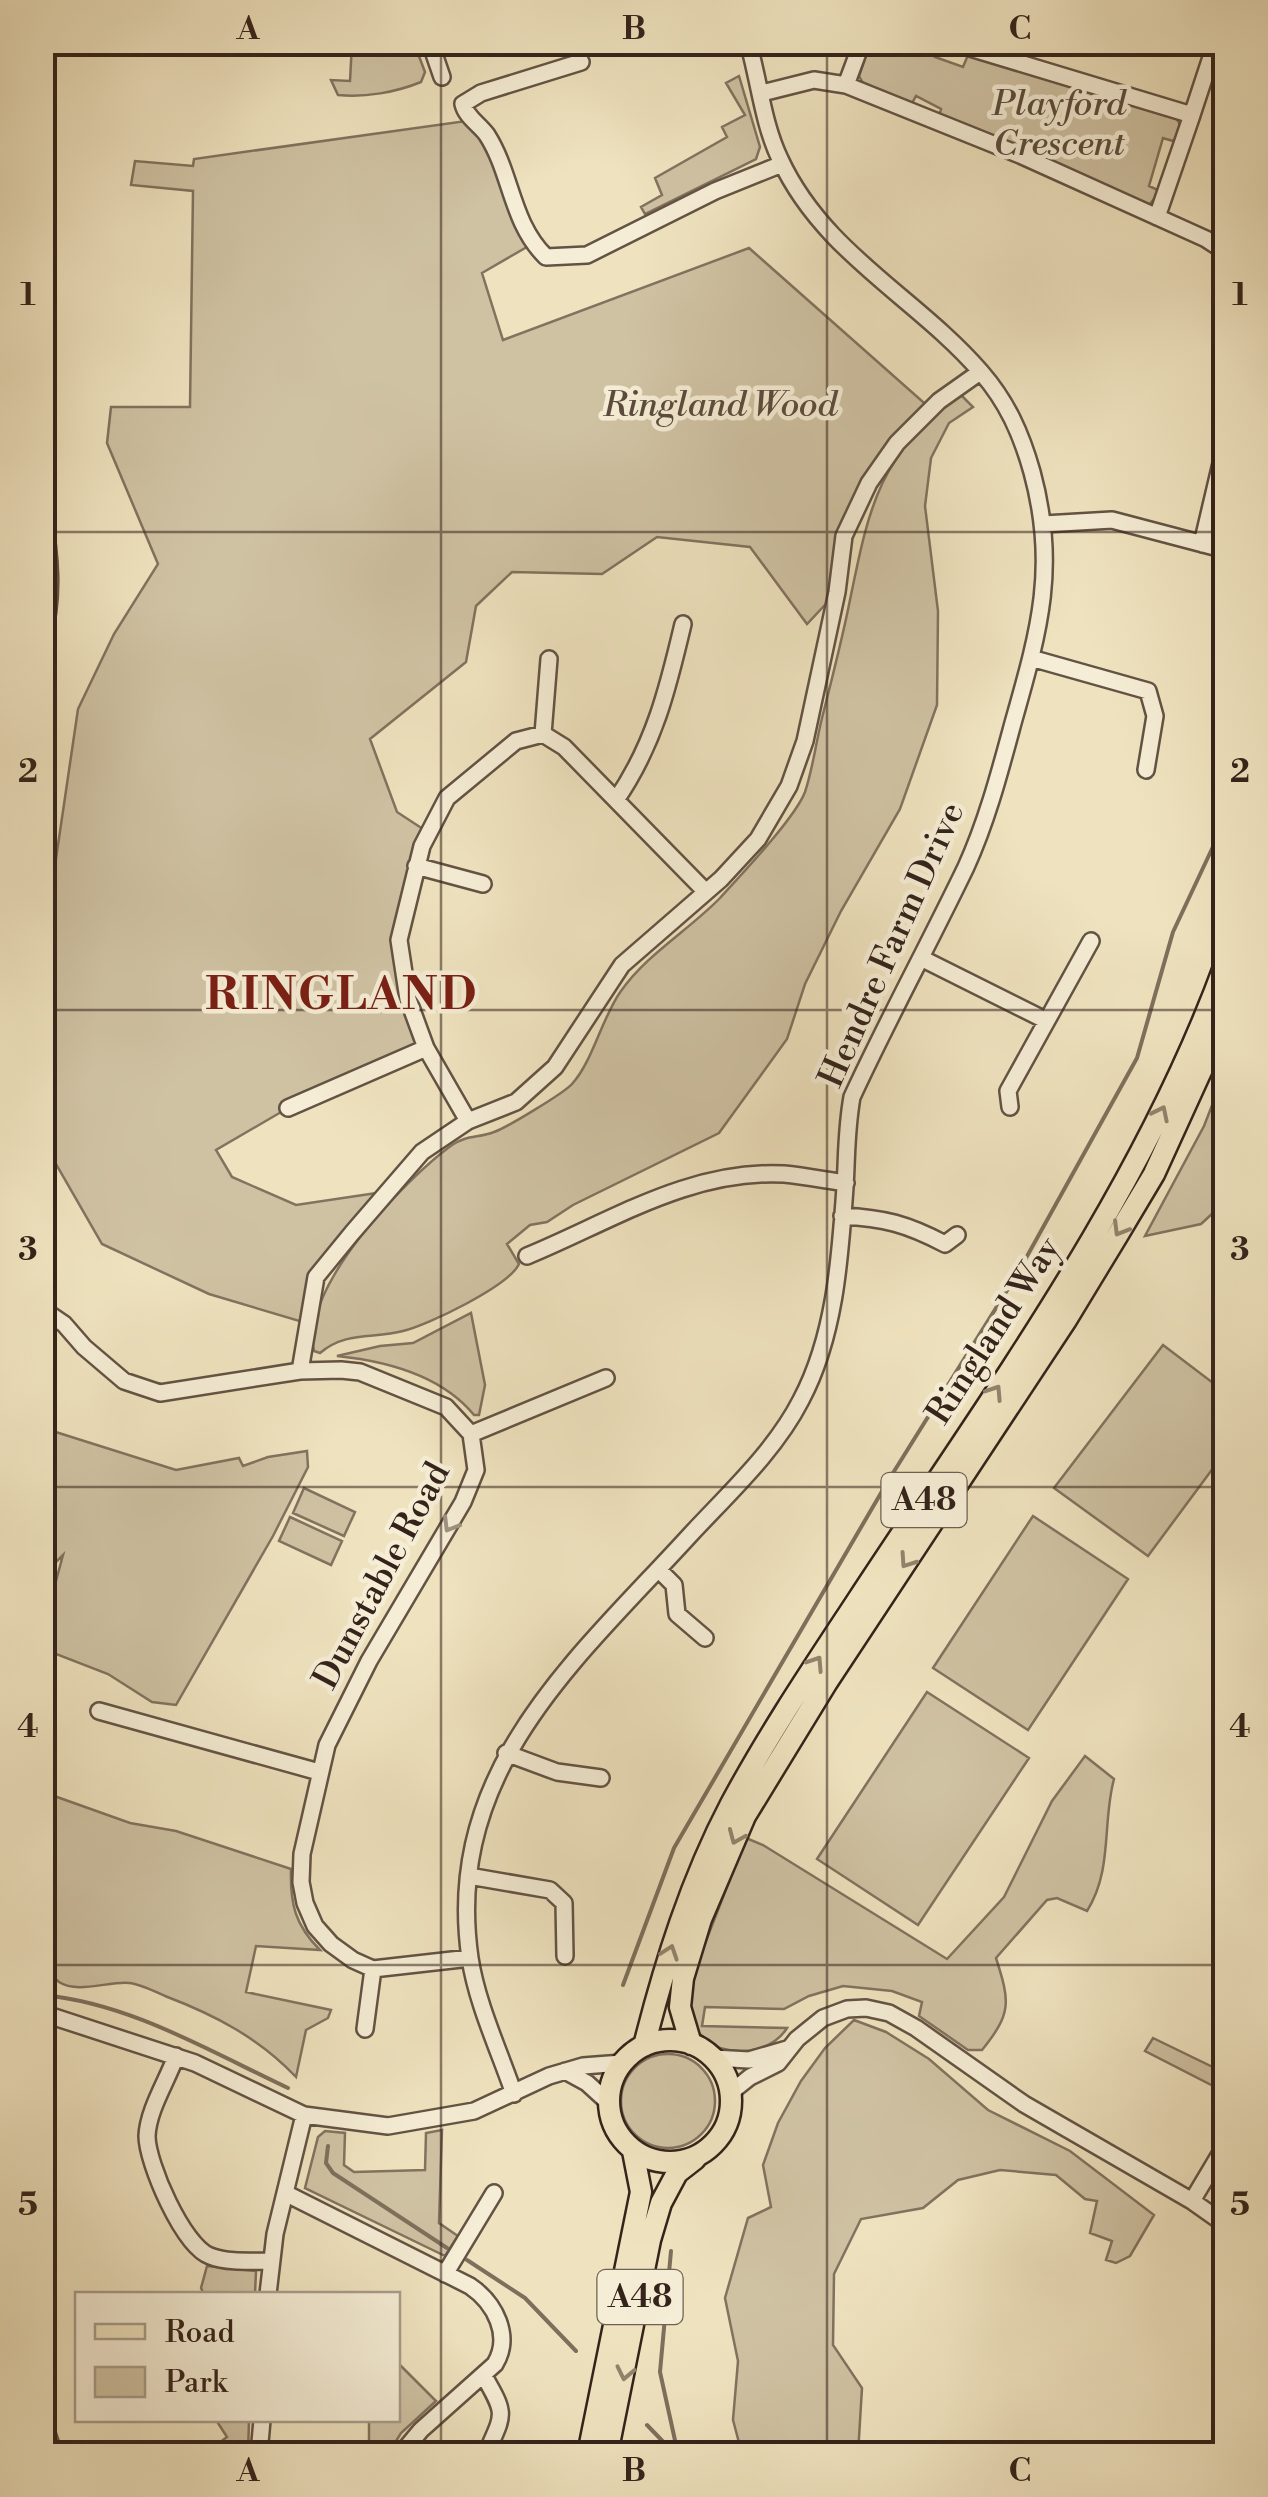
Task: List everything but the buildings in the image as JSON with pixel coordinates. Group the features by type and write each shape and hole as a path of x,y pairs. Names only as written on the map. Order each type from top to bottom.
{"main road":[{"name":"Ringland Way","path":"644,2046 661,1977 686,1906 730,1806 813,1668 1043,1318 1136,1164 1180,1074 1226,962"},
{"name":"Ringland Way","path":"691,2044 680,2007 683,1978 701,1920 745,1816 827,1682 1056,1335 1154,1174 1226,1016"},
{"path":"608,2104 614,2076 622,2064 644,2046 659,2041 691,2044 713,2058 724,2074 730,2094"},
{"name":"A48","path":"607,2454 661,2202 677,2174 714,2144 724,2129 730,2112 730,2094"},
{"name":"A48","path":"588,2454 638,2206 639,2174 633,2150 620,2138 608,2104"},
{"path":"633,2150 666,2162 684,2161 700,2154"}],"street":[{"path":"430,42 442,77"},
{"name":"Hendre Farm Drive","path":"514,2094 470,1958 469,1876 484,1803 506,1753 535,1708 749,1471 800,1402 815,1367 837,1279 846,1183 844,1138 852,1098 967,864 996,786 1032,658 1044,593 1044,524 1022,438 1004,402 950,340 828,234 774,146 748,42"},
{"path":"846,86 862,42"},
{"path":"950,42 1192,115"},
{"path":"1157,218 1216,42"},
{"path":"581,62 466,100 464,110 491,144 518,218 532,244 546,257 587,255 782,164"},
{"path":"762,92 814,80 846,86 1020,155 1226,252"},
{"path":"300,1370 316,1278 422,1152 468,1121 516,1102 555,1067 622,965 706,892 758,839 790,786 806,742 837,592 844,536 869,483 897,442 939,400 980,372"},
{"path":"1202,544 1226,442"},
{"path":"42,511 51,557 47,622 42,640"},
{"path":"1044,524 1112,520 1226,550"},
{"path":"616,800 638,767 666,697 683,624"},
{"path":"1032,658 1148,691 1156,716 1146,770"},
{"path":"544,734 549,660"},
{"path":"468,1121 426,1048 408,999 399,940 422,846 447,798 516,741 544,734 564,747 706,892"},
{"path":"416,866 483,884"},
{"path":"1010,1107 1008,1092 1091,941"},
{"path":"921,958 1045,1020"},
{"path":"288,1108 426,1048"},
{"path":"527,1256 642,1203 690,1186 735,1177 783,1174 846,1183"},
{"path":"842,1216 898,1222 944,1244 958,1235"},
{"name":"Dunstable Road","path":"42,1309 64,1324 124,1381 160,1393 300,1370 360,1372 446,1407 471,1434 476,1470 463,1502 346,1704 327,1744 302,1854 301,1882 315,1926 331,1944 374,1969"},
{"path":"471,1434 606,1378"},
{"path":"659,1570 674,1584 677,1614 705,1638"},
{"path":"100,1712 319,1772"},
{"path":"506,1753 556,1772 601,1778"},
{"path":"469,1876 550,1890 564,1902 565,1956"},
{"path":"365,2030 374,1969 470,1958"},
{"path":"730,2094 743,2082 778,2063 806,2029 824,2018 847,2009 866,2008 889,2014 916,2028 1024,2104 1192,2201 1226,2225"},
{"path":"42,2013 176,2056 304,2115 388,2126 474,2111 564,2071 622,2064"},
{"path":"713,2058 749,2060 789,2048"},
{"path":"176,2056 147,2133 150,2155 181,2227 210,2256 271,2261"},
{"path":"564,2071 586,2083 608,2104"},
{"path":"268,2292 284,2194 304,2115"},
{"path":"1192,2201 1226,2144"},
{"path":"284,2194 478,2291 499,2321 500,2357 484,2376 421,2430 401,2454"},
{"path":"446,2274 494,2194"},
{"path":"484,2376 501,2405 502,2415 486,2454"},
{"path":"42,2419 54,2454"},
{"path":"260,2454 262,2422"}],"green space":[{"path":"352,43 414,43 425,72 421,82 380,93 338,95 331,80 350,81"},
{"name":"Playford Crescent","path":"870,43 925,43 939,47 935,57 963,67 968,55 1097,95 1095,105 1128,114 1131,103 1175,116 1181,126 1178,137 1173,141 1163,138 1149,186 1160,191 1150,204 1137,204 939,117 941,109 916,96 911,105 864,85 859,76"},
{"path":"739,76 760,147 756,159 645,214 641,207 662,195 655,178 727,137 722,127 745,115 726,83"},
{"name":"Ringland Wood","path":"473,120 532,244 482,273 503,340 749,248 931,409 897,443 844,536 837,592 807,624 750,547 657,537 602,574 512,572 476,606 466,662 370,739 397,812 429,833 399,940 426,1048 288,1108 216,1150 232,1177 296,1205 390,1191 316,1277 306,1323 209,1294 102,1244 48,1150 42,1103 43,947 78,709 114,634 158,564 107,443 111,407 190,407 193,191 131,185 135,161 193,166 194,159"},
{"path":"960,394 973,407 949,423 931,458 925,506 938,611 937,705 900,809 841,911 805,984 787,1039 719,1133 573,1205 547,1222 530,1225 507,1244 519,1264 500,1283 415,1327 350,1338 320,1353 314,1351 314,1326 323,1297 339,1268 384,1209 452,1145 500,1129 572,1084 614,1002 631,978 720,898 799,803 808,783 872,510 895,461 911,438"},
{"path":"1225,1072 1225,1202 1201,1224 1145,1236 1204,1126"},
{"path":"471,1313 485,1385 479,1415 474,1415 446,1390 412,1373 337,1356 413,1343"},
{"path":"1163,1345 1225,1392 1225,1452 1148,1556 1054,1488"},
{"path":"43,1428 176,1470 239,1458 243,1466 268,1457 307,1451 308,1467 273,1536 176,1705 152,1702 108,1674 43,1649 43,1629 63,1555 43,1575"},
{"path":"304,1488 355,1512 344,1536 293,1513"},
{"path":"1033,1516 1128,1579 1028,1730 933,1668"},
{"path":"290,1517 342,1541 331,1565 279,1541"},
{"path":"927,1692 1029,1758 918,1925 817,1859"},
{"path":"1085,1756 1114,1779 1104,1863 1095,1895 1087,1911 1057,1898 1047,1900 996,1958 1006,2007 999,2026 982,2050 968,2050 919,2016 922,2002 892,1991 843,1986 809,1996 784,2009 705,2007 702,2026 787,2028 758,2049 720,2048 693,2028 692,1977 746,1838 947,1959 1004,1897 1052,1801"},
{"path":"43,1792 130,1823 176,1831 291,1869 296,1913 320,1950 256,1946 246,1992 331,2010 328,2018 306,2030 296,2077 251,2039 183,2003 133,1984 66,1985 43,1967"},
{"path":"854,2020 886,2032 929,2059 988,2110 1070,2151 1154,2215 1130,2256 1116,2263 1106,2260 1112,2241 1090,2233 1097,2201 1085,2199 1056,2175 1000,2170 958,2180 923,2208 861,2219 834,2274 833,2345 862,2388 858,2454 742,2454 733,2420 738,2361 725,2298 748,2218 771,2207 763,2165 778,2123 825,2048"},
{"path":"1153,2038 1225,2073 1225,2092 1145,2051"},
{"path":"668,2054 686,2058 701,2068 711,2083 715,2101 711,2119 701,2134 686,2144 668,2148 650,2144 635,2134 625,2119 621,2101 625,2083 635,2068 650,2058"},
{"path":"442,2130 439,2223 458,2236 445,2256 305,2188 318,2137 325,2131 345,2133 344,2165 354,2172 425,2170 426,2133"},
{"path":"207,2266 256,2271 255,2292 203,2292"},
{"path":"400,2365 436,2401 401,2433 388,2454 369,2453 369,2422 400,2422"},
{"path":"217,2422 249,2422 248,2454 204,2454 227,2437"}],"waterway":[{"path":"623,1985 674,1848 888,1481 1016,1276 1137,1058 1173,932 1226,819"},
{"path":"42,1995 138,2018 288,2088"},
{"path":"328,2146 326,2163 333,2173 447,2248"},
{"path":"671,2251 660,2372 678,2454"},
{"path":"467,2260 525,2298 576,2351"},
{"path":"647,2425 675,2454"}],"district":[{"name":"RINGLAND","path":"342,995"}]}
